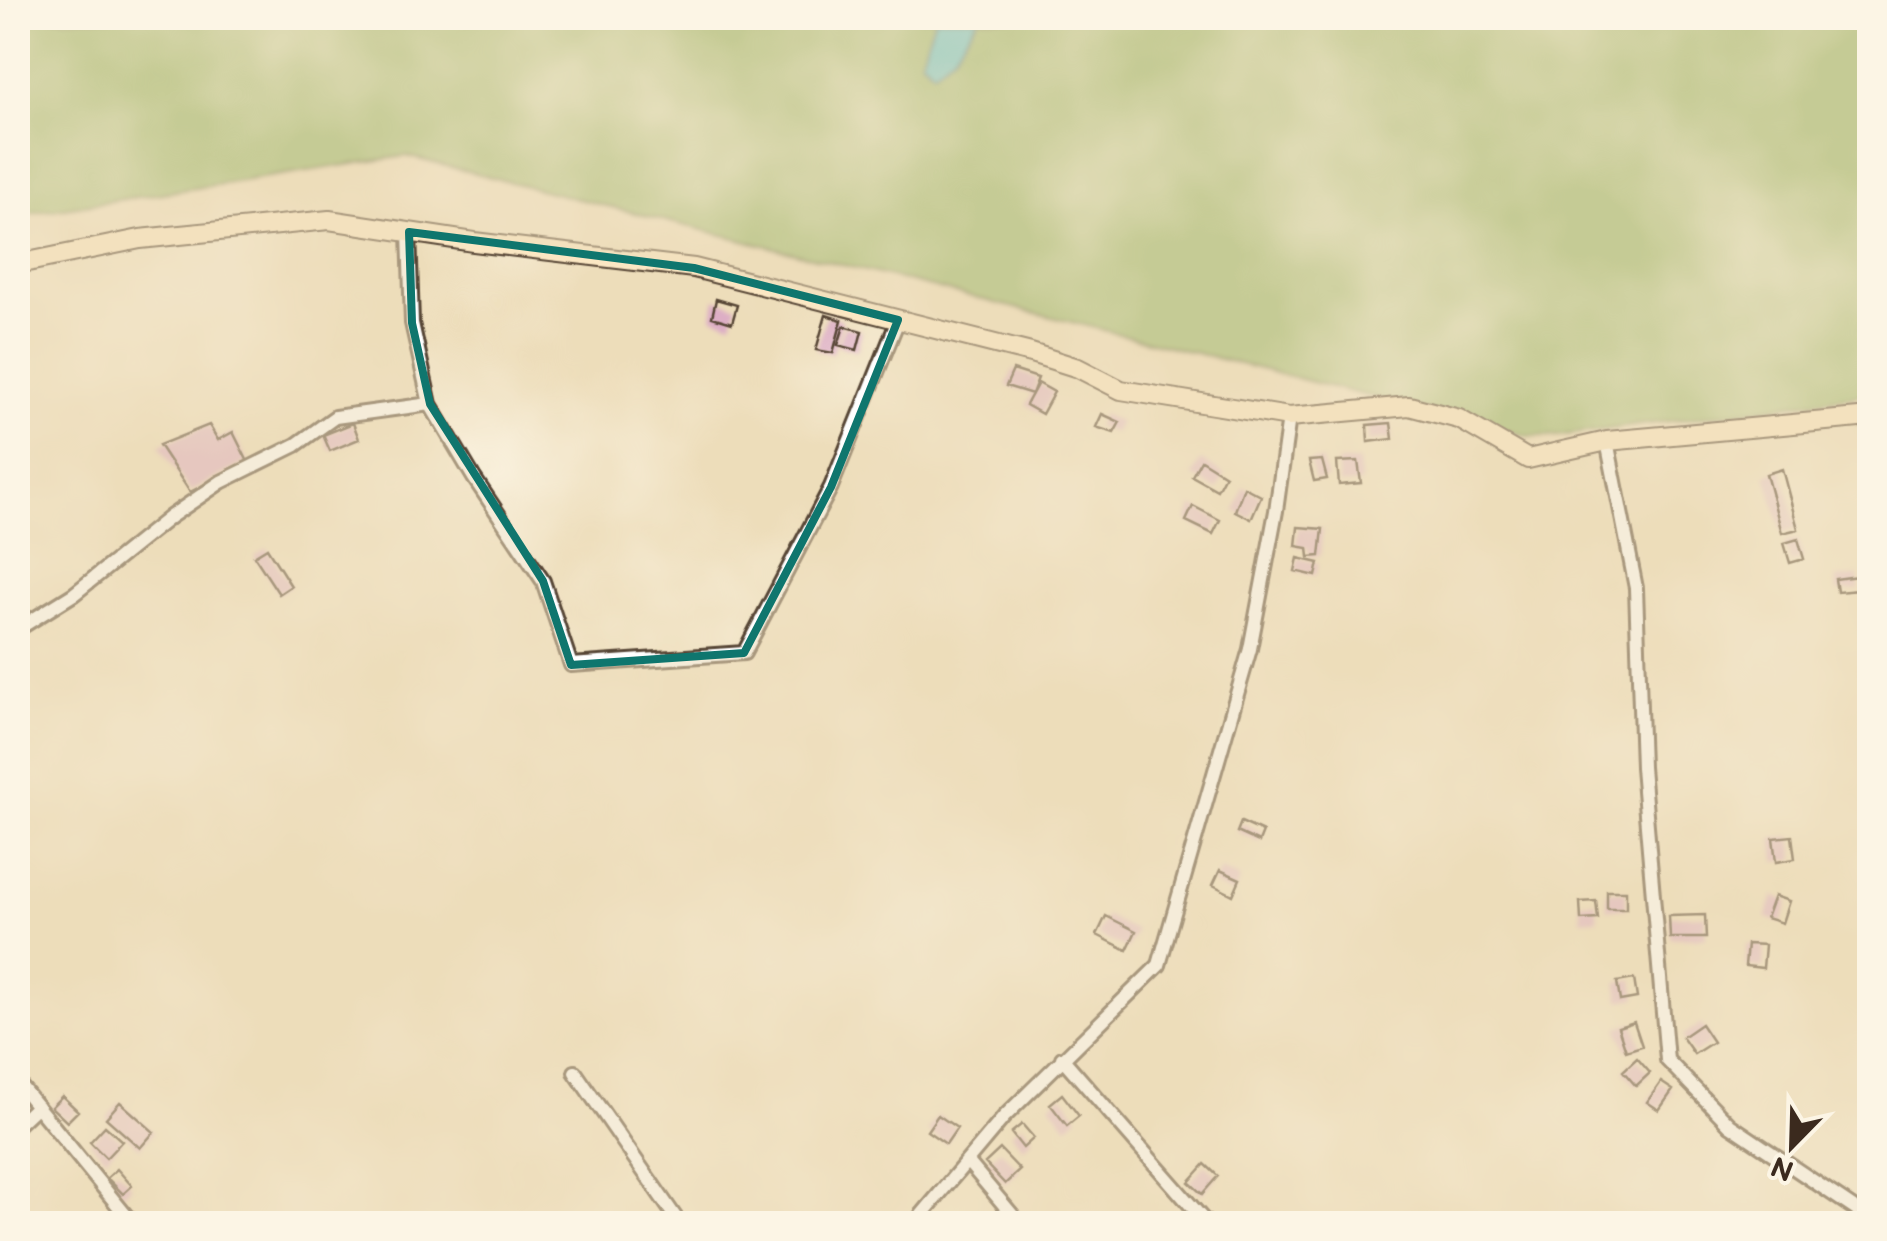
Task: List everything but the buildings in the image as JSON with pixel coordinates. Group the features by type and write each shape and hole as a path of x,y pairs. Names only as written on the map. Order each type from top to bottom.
{"main road":[{"path":"18,264 140,238 329,220 694,268 1030,353 1078,368 1122,390 1289,417 1409,406 1459,419 1528,459 1607,441 1870,417"}],"street":[{"path":"409,232 412,323 430,404 542,581 571,665 744,653 831,487 898,320"},
{"path":"18,629 74,594 170,516 221,482 296,445 334,418 430,404"},
{"path":"914,1224 1004,1118 1159,965 1250,650 1289,417"},
{"path":"1607,441 1636,588 1642,767 1667,1060 1730,1125 1870,1219"},
{"path":"1062,1058 1207,1224"},
{"path":"576,1072 680,1224"},
{"path":"18,1083 133,1224"},
{"path":"18,1124 37,1106"},
{"path":"968,1162 1020,1224"}],"highlighted area":[{"path":"409,232 694,268 898,320 831,487 744,653 571,665 543,581 430,404 412,323"}],"green space":[{"path":"18,18 1869,18 1869,394 1559,436 1528,436 406,156 18,215"}],"water":[{"path":"935,18 979,18 954,54 934,71 921,60"}]}
